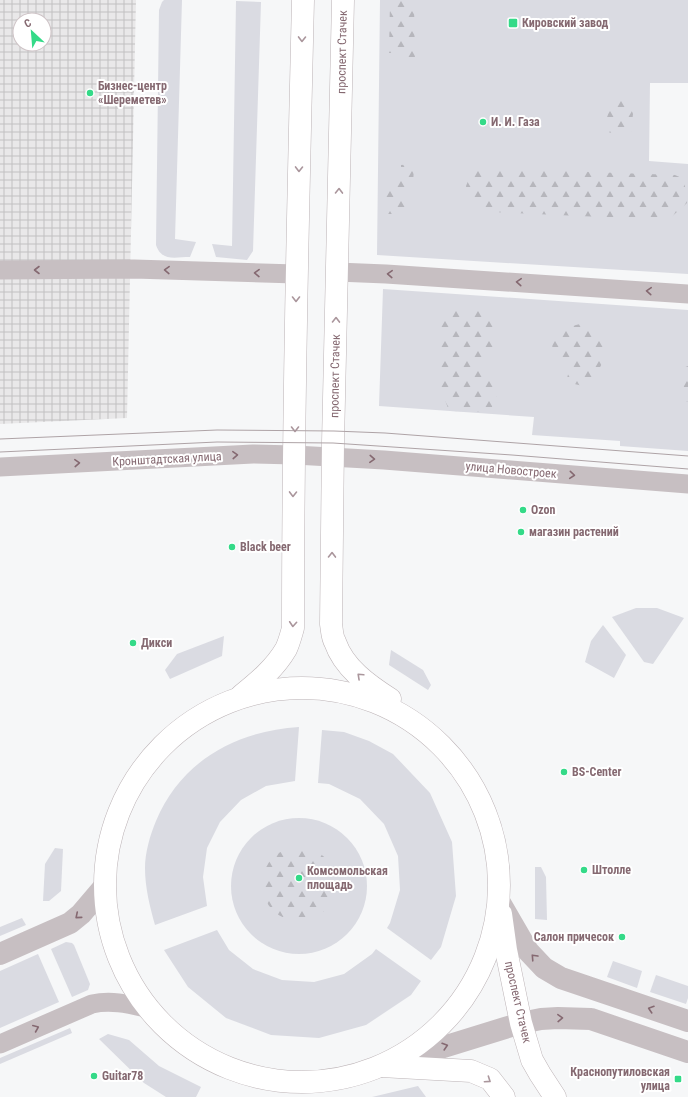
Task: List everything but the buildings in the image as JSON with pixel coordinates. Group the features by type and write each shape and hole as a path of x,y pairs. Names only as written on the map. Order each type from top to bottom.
{"main road":[{"path":"238,698 275,666 286,648 293,628 296,274 303,0"},
{"name":"проспект Стачек","path":"343,0 331,624 335,643 345,661 359,677 391,699 410,720"},
{"path":"296,687 326,689 356,695 377,702 410,720 429,733 446,749 474,786 491,826 496,847 500,874 499,901 488,953 463,1000 426,1038 381,1066 351,1077 320,1082 288,1082 256,1077 225,1067 195,1052 169,1032 146,1008 128,981 115,951 107,920 104,887 106,858 112,829 123,801 137,776 157,751 180,730 207,711 238,698 267,691 296,687"},
{"name":"проспект Стачек","path":"499,901 506,950 521,1023 532,1060 555,1097"},
{"path":"381,1066 471,1072 490,1079 504,1097"}],"street":[{"path":"0,270 134,269 296,274"},
{"path":"337,272 408,275 688,294"},
{"name":"Кронштадтская улица","path":"0,467 253,454 333,458"},
{"name":"улица Новостроек","path":"333,458 384,460 688,484"},
{"path":"0,954 70,923 81,914 104,887"},
{"path":"499,901 528,951 544,968 561,978 688,1021"},
{"path":"0,1044 92,1004 103,1001 116,1001 146,1008"},
{"path":"381,1066 521,1023 552,1018 590,1019 688,1052"}],"shaded area":[{"path":"0,0 136,0 127,418 0,424"}],"green space":[{"path":"164,0 182,0 175,239 196,242 190,257 174,258 165,256 156,245 159,10"},
{"path":"380,0 688,0 688,83 650,83 649,161 688,164 688,274 377,255"},
{"path":"390,0 414,0 415,64 406,64 405,53 389,53"},
{"path":"236,1 261,2 253,251 247,260 216,257 212,244 232,246"},
{"path":"619,98 628,100 633,114 631,132 619,135 608,132 607,118 610,102"},
{"path":"414,164 413,187 406,190 406,214 386,214 386,178 401,176 401,165"},
{"path":"482,168 675,175 684,179 687,203 668,220 491,212 481,208 468,196 466,186 471,174"},
{"path":"383,289 688,310 688,451 620,446 620,441 532,435 534,417 379,406"},
{"path":"443,308 489,312 499,347 482,360 480,372 493,382 497,395 490,412 450,411 448,408 440,387 438,336"},
{"path":"588,322 601,339 606,356 598,371 583,386 566,382 570,367 553,354 552,343 568,327"},
{"path":"688,366 688,402 684,401 683,368"},
{"path":"636,608 657,608 684,618 653,664 644,662 612,617"},
{"path":"603,625 626,655 614,678 585,662 591,641"},
{"path":"224,636 222,656 170,679 165,670 177,654"},
{"path":"391,650 423,670 431,685 428,690 389,665"},
{"path":"299,727 295,781 266,786 241,800 220,822 207,848 203,877 207,906 155,925 146,883 145,862 147,850 156,821 167,800 180,782 196,766 213,753 233,743 254,735"},
{"path":"322,730 344,732 369,741 393,754 430,793 452,842 456,896 441,947 431,960 387,928 390,923 400,890 398,856 384,824 360,799 329,784 318,783"},
{"path":"299,818 319,821 331,826 347,838 359,854 364,866 367,886 364,906 359,918 347,934 331,946 319,951 299,954 279,951 267,946 251,934 239,918 234,906 231,886 234,866 239,854 251,838 267,826 279,821"},
{"path":"299,847 313,850 325,858 333,870 336,884 333,898 325,910 313,918 299,921 285,918 273,910 265,898 262,884 265,870 273,858 285,850"},
{"path":"55,848 63,849 61,891 49,901 43,901 45,864"},
{"path":"535,867 541,867 546,877 547,920 535,919"},
{"path":"22,918 26,925 0,936 0,927"},
{"path":"217,930 229,950 253,969 282,980 314,982 344,974 372,954 376,949 421,981 411,995 366,1025 319,1038 271,1035 226,1018 188,987 164,950"},
{"path":"66,942 74,945 90,984 88,990 72,997 51,949"},
{"path":"38,954 59,1002 0,1028 0,971"},
{"path":"613,961 642,971 637,988 607,977"},
{"path":"656,975 688,986 688,998 686,1004 650,992"},
{"path":"70,1028 72,1033 0,1064 0,1058"},
{"path":"108,1034 129,1040 159,1066 201,1087 196,1097 166,1097 144,1083 99,1039"},
{"path":"418,1086 426,1097 372,1097"}],"tram line":[{"path":"0,439 217,430 334,431 385,433 688,456"},
{"path":"0,452 217,442 333,443 688,469"}],"place":[{"name":"Кировский завод","path":"513,23"},
{"name":"Бизнес-центр «Шереметев»","path":"90,93"},
{"name":"И. И. Газа","path":"483,122"},
{"name":"Ozon","path":"523,510"},
{"name":"магазин растений","path":"521,532"},
{"name":"Black beer","path":"232,547"},
{"name":"Дикси","path":"133,643"},
{"name":"BS-Сеntеr","path":"564,772"},
{"name":"Штолле","path":"584,870"},
{"name":"Комсомольская площадь","path":"299,878"},
{"name":"Салон причесок","path":"622,937"},
{"name":"Guitar78","path":"94,1076"},
{"name":"Краснопутиловская улица","path":"678,1079"}]}
